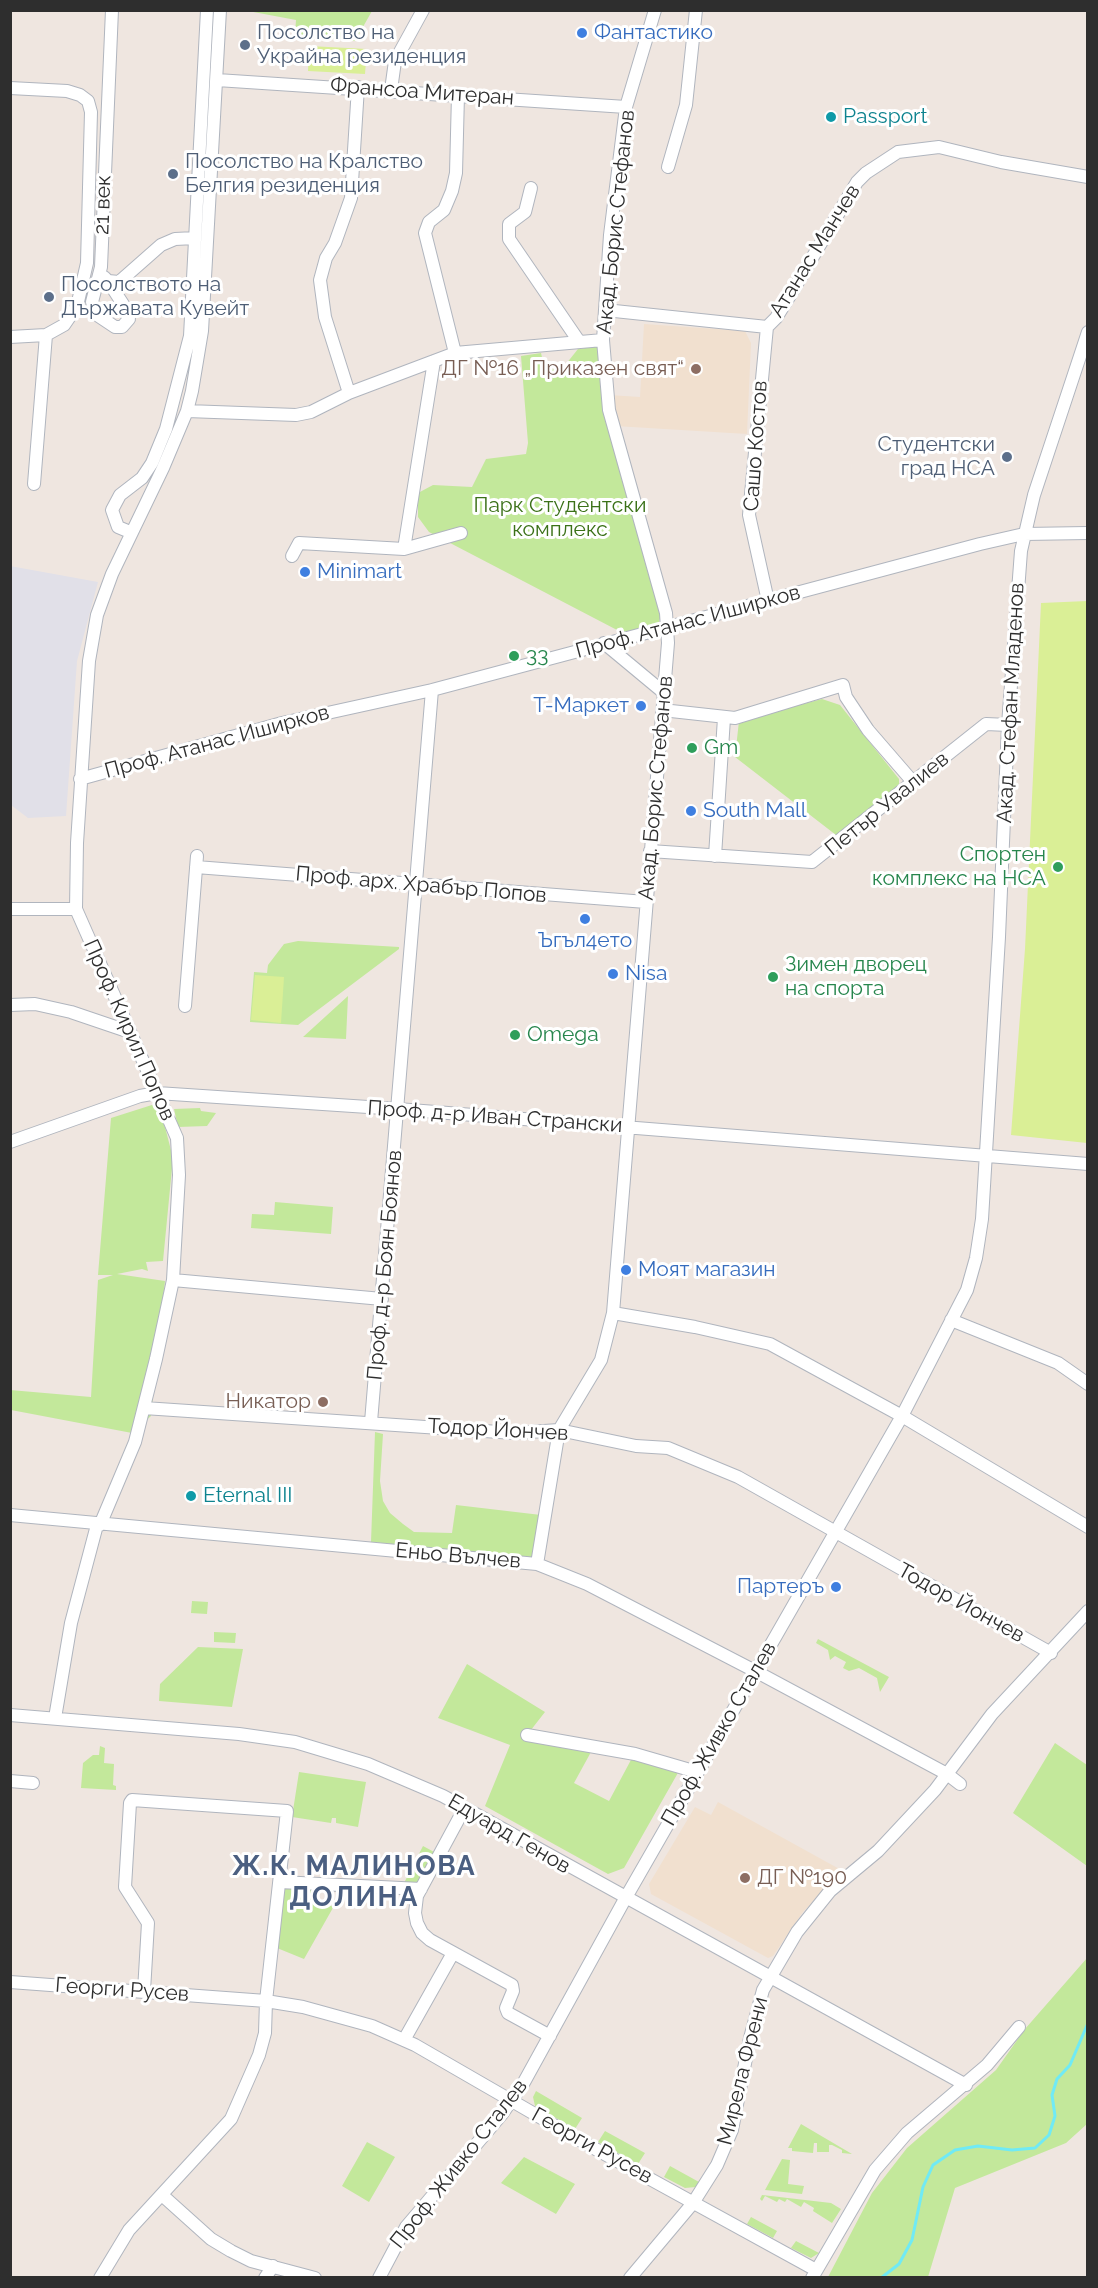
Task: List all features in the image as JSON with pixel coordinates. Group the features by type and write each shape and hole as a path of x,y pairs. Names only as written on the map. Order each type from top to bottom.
{"street":[{"name":"21 век","path":"108,281 129,316 122,327 115,327 97,315 92,302 101,267 112,10"},
{"path":"130,532 118,527 112,510 120,495 142,478 152,463 168,423 190,336 207,10"},
{"name":"Проф. Кирил Попов","path":"55,1718 71,1623 99,1525 135,1442 173,1281 179,1175 177,1138 76,909 80,778 89,662 97,615 130,532 163,468 187,411 202,331 220,10"},
{"path":"391,90 395,61 423,10"},
{"name":"Акад. Борис Стефанов","path":"537,1564 559,1430 601,1360 614,1313 662,710 668,627 609,410 603,340 610,235 626,107 655,10"},
{"path":"668,167 686,105 696,10"},
{"name":"Франсоа Митеран","path":"217,80 358,87 626,107"},
{"path":"349,393 325,317 320,280 326,258 335,243 351,198 358,87"},
{"path":"10,88 67,91 80,94 88,100 91,111 87,263 76,306 64,325 46,336 10,337"},
{"path":"454,353 425,233 429,222 444,210 452,191 456,173 458,95"},
{"name":"Атанас Манчев","path":"605,310 767,327 776,318 857,182 898,152 939,147 1001,162 1088,177"},
{"path":"531,188 525,212 509,224 508,239 578,340"},
{"path":"101,267 102,275 108,281 123,280 161,245 175,239 195,238"},
{"name":"Сашо Костов","path":"767,327 749,515 768,601"},
{"name":"Акад. Стефан Младенов","path":"986,1156 1008,724 1024,534 1088,332"},
{"path":"34,484 46,336"},
{"path":"187,411 296,415 311,412 349,393 454,353 578,340 603,340"},
{"path":"404,549 434,361"},
{"path":"292,556 299,543 404,549 461,533"},
{"name":"Проф. Атанас Иширков","path":"80,778 282,723 432,690 1024,534 1088,533"},
{"path":"604,643 663,692"},
{"path":"662,710 735,718 843,685 846,697 867,730 913,782"},
{"name":"Проф. д-р Боян Боянов","path":"371,1422 432,690"},
{"path":"715,856 724,718"},
{"name":"Петър Увалиев","path":"650,851 812,862 986,724 1008,724"},
{"name":"Проф. арх. Храбър Попов","path":"185,1006 196,862 417,885 646,902"},
{"path":"10,909 76,909"},
{"path":"10,1005 35,1004 71,1012 130,1032"},
{"name":"Проф. д-р Иван Странски","path":"10,1142 140,1096 157,1093 398,1109 1088,1164"},
{"name":"Проф. Живко Сталев","path":"379,2277 406,2227 512,2101 697,1772 902,1416 967,1290 976,1258 986,1156"},
{"path":"173,1281 382,1299"},
{"path":"614,1313 695,1327 770,1344 902,1416 1088,1527"},
{"path":"951,1320 1058,1363 1088,1384"},
{"name":"Тодор Йончев","path":"144,1408 514,1432 559,1430 636,1446 668,1448 738,1478 1052,1653"},
{"name":"Еньо Вълчев","path":"10,1515 537,1564 587,1584 755,1671 947,1774 960,1784"},
{"path":"1052,1653 1088,1611"},
{"name":"Мирела Френи","path":"630,2277 693,2203 717,2165 732,2130 750,2038 769,1978 810,1914 830,1891 878,1851 947,1774 992,1714 1052,1653"},
{"name":"Едуард Генов","path":"10,1715 203,1729 295,1742 378,1768 421,1785 966,2085"},
{"path":"527,1735 635,1754 697,1772"},
{"path":"10,1781 33,1783"},
{"path":"100,2277 129,2230 237,2109 261,2051 265,2033 266,2001 287,1811 132,1800 125,1887 148,1923 144,1991"},
{"path":"464,1809 421,1889 416,1903 417,1923 422,1933 430,1940 512,1985 514,1989 506,2008 508,2013 550,2036"},
{"path":"280,1882 421,1889"},
{"path":"404,2040 453,1953"},
{"name":"Георги Русев","path":"10,1982 266,2001 336,2015 404,2040 814,2274"},
{"path":"814,2274 875,2170 907,2133 966,2085 1002,2050 1019,2027"},
{"path":"162,2195 211,2239 251,2261 315,2277"},
{"path":"265,2277 273,2266"}],"shaded area":[{"name":"ДГ №16 „Приказен свят“","path":"644,324 745,331 751,343 747,434 615,426 609,395 640,397"},
{"path":"10,566 98,582 77,661 66,816 28,818 11,805"},
{"name":"ДГ №190","path":"718,1802 843,1871 803,1912 773,1956 768,1958 651,1894 649,1884 695,1807 711,1815"}],"green space":[{"path":"248,11 372,11 355,41 295,34 296,20"},
{"path":"309,46 367,49 365,74 308,71"},
{"name":"Парк Студентски комплекс","path":"600,346 615,448 661,615 658,625 621,639 617,630 429,532 418,517 418,493 433,485 472,487 486,459 526,454 528,443 521,356 541,353 545,370 562,369 578,349"},
{"name":"Спортен комплекс на НСА","path":"1088,601 1087,1143 1011,1135 1025,949 1041,603"},
{"path":"822,699 840,705 899,779 899,785 836,835 735,757 739,721"},
{"path":"298,941 399,947 399,949 298,1025 250,1022 254,972 267,973 268,965 284,944"},
{"path":"255,975 284,977 281,1023 251,1020"},
{"path":"348,996 346,1039 303,1037"},
{"path":"155,1104 165,1127 173,1158 163,1261 146,1262 148,1271 142,1269 117,1274 165,1281 151,1416 132,1433 11,1410 10,1390 91,1397 98,1280 113,1275 98,1275 111,1118"},
{"path":"200,1108 201,1111 216,1113 207,1126 178,1127 174,1109"},
{"path":"275,1202 333,1207 331,1234 251,1228 252,1214 274,1215"},
{"path":"375,1432 383,1434 380,1481 383,1501 390,1513 403,1524 414,1532 452,1533 456,1505 541,1515 534,1558 371,1542"},
{"path":"192,1601 208,1602 207,1614 191,1613"},
{"path":"214,1632 236,1633 235,1643 214,1642"},
{"path":"818,1639 889,1677 880,1692 877,1678 859,1668 849,1671 843,1668 846,1662 835,1656 830,1660 828,1650 816,1643"},
{"path":"198,1647 243,1649 232,1707 159,1701 160,1684"},
{"path":"467,1664 545,1712 527,1735 591,1752 574,1783 609,1801 632,1758 679,1771 624,1868 608,1874 485,1806 510,1745 438,1718"},
{"path":"1055,1743 1087,1765 1087,1866 1013,1813"},
{"path":"100,1746 105,1748 104,1763 114,1764 113,1785 116,1786 116,1790 81,1788 83,1763 93,1755 99,1755"},
{"path":"299,1772 366,1782 358,1827 336,1823 336,1818 332,1818 331,1823 292,1817"},
{"path":"423,1846 436,1853 422,1881 415,1884 404,1883"},
{"path":"284,1886 319,1888 319,1905 334,1906 304,1959 277,1948"},
{"path":"1087,1958 1087,2124 1066,2143 955,2188 928,2277 828,2277 872,2193 907,2148 996,2070 1025,2029"},
{"path":"536,2091 582,2118 575,2129 535,2106 533,2097"},
{"path":"801,2124 852,2154 842,2153 842,2150 832,2145 829,2145 829,2152 817,2152 817,2143 814,2143 813,2153 792,2151 792,2148 788,2148"},
{"path":"605,2131 645,2153 638,2164 598,2142"},
{"path":"367,2142 395,2157 369,2202 342,2186"},
{"path":"524,2157 575,2184 556,2214 501,2183"},
{"path":"782,2159 790,2160 788,2184 804,2186 802,2194 765,2190"},
{"path":"670,2166 699,2182 696,2187 685,2188 664,2177"},
{"path":"762,2195 831,2203 841,2209 832,2223 813,2211 814,2208 804,2202 801,2207 787,2199 785,2202 779,2199 777,2202 765,2196 762,2201 760,2199"},
{"path":"751,2217 777,2231 773,2238 747,2224"},
{"path":"796,2241 819,2253 811,2258 791,2248"}],"waterway":[{"path":"881,2278 899,2264 912,2240 923,2187 933,2165 955,2150 978,2146 1012,2150 1035,2148 1049,2135 1055,2116 1052,2095 1057,2079 1070,2065 1088,2023"}],"place":[{"name":"Фантастико","path":"582,33"},
{"name":"Посолство на Украйна резиденция","path":"245,45"},
{"name":"Passport","path":"831,117"},
{"name":"Посолство на Кралство Белгия резиденция","path":"173,174"},
{"name":"Посолството на Държавата Кувейт","path":"49,297"},
{"name":"ДГ №16 „Приказен свят“","path":"696,369"},
{"name":"Студентски град НСА","path":"1007,457"},
{"name":"Minimart","path":"305,572"},
{"name":"33","path":"514,656"},
{"name":"Т-Маркет","path":"641,706"},
{"name":"Gm","path":"692,748"},
{"name":"South Mall","path":"691,811"},
{"name":"Спортен комплекс на НСА","path":"1058,867"},
{"name":"Ъгъл4ето","path":"585,919"},
{"name":"Nisa","path":"613,974"},
{"name":"Зимен дворец на спорта","path":"773,977"},
{"name":"Omega","path":"515,1035"},
{"name":"Моят магазин","path":"626,1270"},
{"name":"Никатор","path":"323,1402"},
{"name":"Eternal III","path":"191,1496"},
{"name":"Партеръ","path":"836,1587"},
{"name":"ДГ №190","path":"745,1878"}],"district":[{"name":"Ж.К. МАЛИНОВА ДОЛИНА","path":"354,1882"}]}
